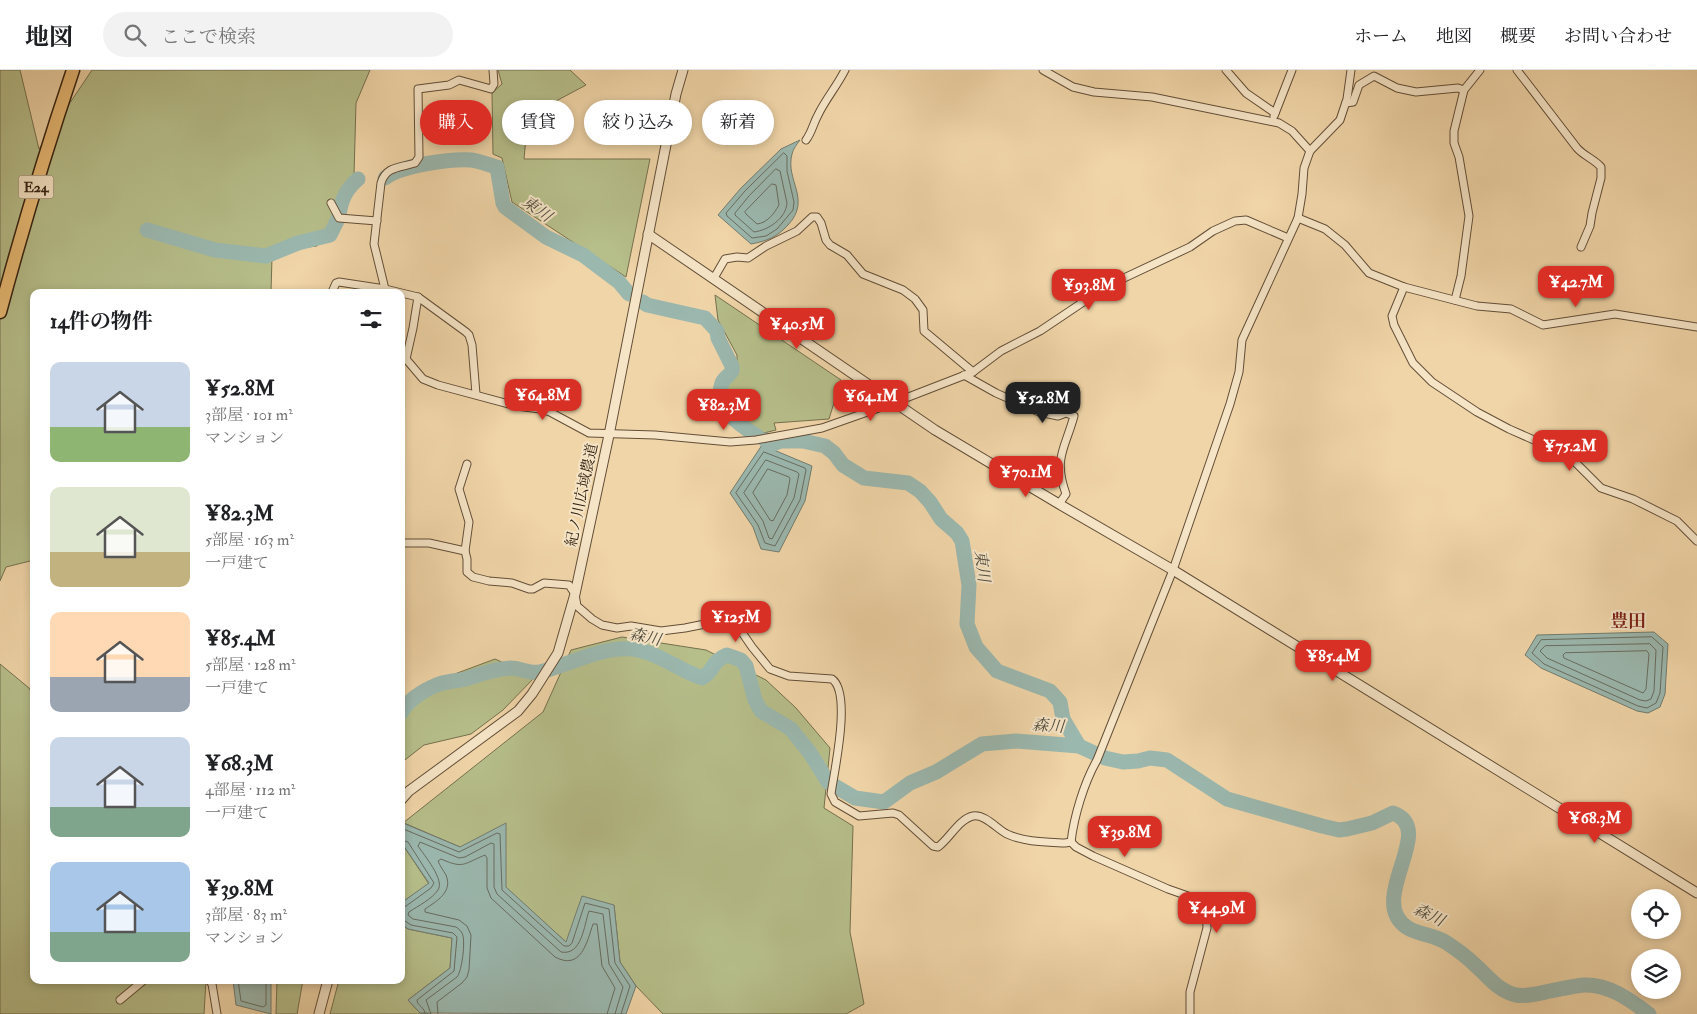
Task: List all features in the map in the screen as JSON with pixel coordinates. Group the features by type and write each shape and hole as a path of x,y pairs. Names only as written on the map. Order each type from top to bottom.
{"highway":[{"name":"E24","path":"0,312 19,242 73,70"}],"street":[{"path":"334,289 336,284 340,282 384,289 374,244 383,176 388,170 415,163 419,157 418,90 449,84 459,80 491,88 494,84 492,70"},
{"name":"紀ノ川広域農道","path":"405,796 518,711 532,694 558,653 575,594 609,435 676,94 683,70"},
{"path":"806,140 811,133 818,114 837,86 845,70"},
{"path":"1043,70 1073,87 1094,92 1152,97 1279,123 1292,131 1310,151"},
{"path":"1226,70 1246,93 1275,112"},
{"path":"1273,122 1275,112 1292,70"},
{"path":"1190,1014 1190,992 1207,928 1206,908 1188,896 1168,890 1076,847 1071,842 1072,828 1090,772 1097,760 1173,570 1230,404 1239,372 1242,340 1298,218 1304,168 1310,151 1340,120 1346,103 1351,70"},
{"path":"1455,300 1462,276 1469,216 1459,157 1454,143 1454,131 1464,90 1480,70"},
{"path":"1517,70 1577,148 1601,167 1601,178 1590,226 1581,247"},
{"path":"1346,103 1353,102 1359,85 1374,76 1397,88 1416,92 1458,88 1464,90"},
{"path":"331,203 339,218 377,221"},
{"path":"714,278 725,259 748,258 797,230 812,217 816,218 821,223 826,240 830,245 847,255 863,274 903,290 915,299 923,310 924,331 972,372"},
{"path":"1298,218 1324,229 1345,245 1369,273 1404,287 1477,306 1511,309 1543,324 1615,314 1697,327"},
{"path":"405,360 423,378 438,385 516,406 540,409 562,417 589,433 655,435 730,442 756,440 822,428 894,403 972,372 1001,351 1040,331 1107,286 1190,247 1212,231 1235,221 1246,220 1288,238"},
{"path":"648,234 935,430 1173,570 1697,893"},
{"path":"1404,287 1392,316 1394,325 1413,363 1432,382 1477,412 1509,429 1568,455 1601,488 1634,499 1677,521 1697,541"},
{"path":"405,294 418,297 431,305 469,335 472,345 476,394"},
{"path":"405,356 414,328 418,297"},
{"path":"964,375 996,393 1040,412 1058,416 1066,413 1074,416 1070,434 1061,453 1061,478 1066,494 1059,504"},
{"path":"467,464 459,489 469,522 465,550 467,572 473,577 489,581 512,583 533,589 544,583 570,585 575,594 577,606 602,625 611,628 632,626 674,630 720,622 741,631 770,669 789,676 832,679 841,698 841,707 840,737 830,794 835,802 859,816 893,813 899,815 933,846 938,847 965,820 974,816 980,816 1014,837 1065,844 1071,842"},
{"path":"405,543 429,543 465,550"},
{"path":"120,1000 139,984"},
{"path":"212,984 217,1014"},
{"path":"319,1014 327,984"}],"green space":[{"path":"0,70 20,70 39,149 92,70 370,70 356,103 354,175 334,222 317,246 298,248 272,257 271,289 30,289 30,561 6,567 0,581"},
{"path":"498,70 570,70 586,85 558,100 502,100 502,145 525,145 524,159 650,159 626,277 512,202 502,158 493,154 492,93 502,84"},
{"path":"715,295 841,380 829,419 774,423 776,430 764,433 730,409 726,402 726,393 729,383 737,372 737,355 718,320"},
{"path":"622,637 706,650 766,680 796,708 830,748 824,808 853,826 850,932 864,1004 846,1014 663,1014 636,986 620,962 614,905 567,943 460,847 405,823 405,821 543,712 571,650"},
{"path":"495,659 535,677 503,710 471,734 424,745 405,760 405,699 444,678"},
{"path":"0,664 30,690 30,984 206,984 204,1014 0,1014"},
{"path":"405,848 429,884 405,900"},
{"path":"405,927 452,938 450,968 408,1000 420,1013 430,1014 330,1014 338,984 405,984"},
{"path":"277,984 302,984 297,1014 276,1014"}],"water":[{"path":"800,140 793,152 791,164 798,198 795,216 776,235 767,240 751,244 718,215 741,188 781,149"},
{"path":"762,445 812,466 805,501 779,552 761,549 753,527 730,493"},
{"path":"1654,632 1668,644 1665,694 1660,707 1648,713 1637,711 1541,668 1525,655 1537,635"},
{"path":"506,823 506,887 566,942 582,896 614,905 620,962 636,986 626,1014 420,1013 408,1000 450,968 452,938 405,927 405,900 429,883 405,848 405,824 460,847"},
{"path":"233,984 271,984 271,1014 236,1005"}],"waterway":[{"name":"東川","path":"385,178 392,173 414,166 451,161 471,160 497,167 505,207 546,237 583,255 619,282 629,294"},
{"name":"東川","path":"339,215 345,195 358,179"},
{"name":"東川","path":"147,230 215,250 266,256 298,243 330,235 338,219"},
{"name":"東川","path":"643,302 647,305 705,318 717,331 718,338 732,366 732,371 722,383 721,400 730,415 757,436"},
{"name":"東川","path":"765,440 773,444 780,441 803,441 825,446 834,453 843,465 864,478 908,483 920,491 941,519 957,533 962,541 969,585 967,624 976,647 997,671 1050,691 1060,702 1063,719 1079,746"},
{"name":"森川","path":"405,707 422,692 446,682 466,679 498,669 510,668 540,672 609,650 632,649 651,654 702,678 718,661 727,655 741,660 746,666 755,700 761,711 791,729 810,753 828,782 855,798 884,802 910,783 936,772 982,744 1016,741 1079,746 1105,758 1123,762 1150,758 1167,760 1227,799 1339,830 1372,823 1393,813 1405,821 1409,834 1396,884 1394,901 1397,916 1408,928 1447,943 1468,958 1499,987 1510,993 1529,995 1576,986 1593,985 1619,994 1649,1014"}],"district":[{"name":"豊田","path":"1628,621"}]}
